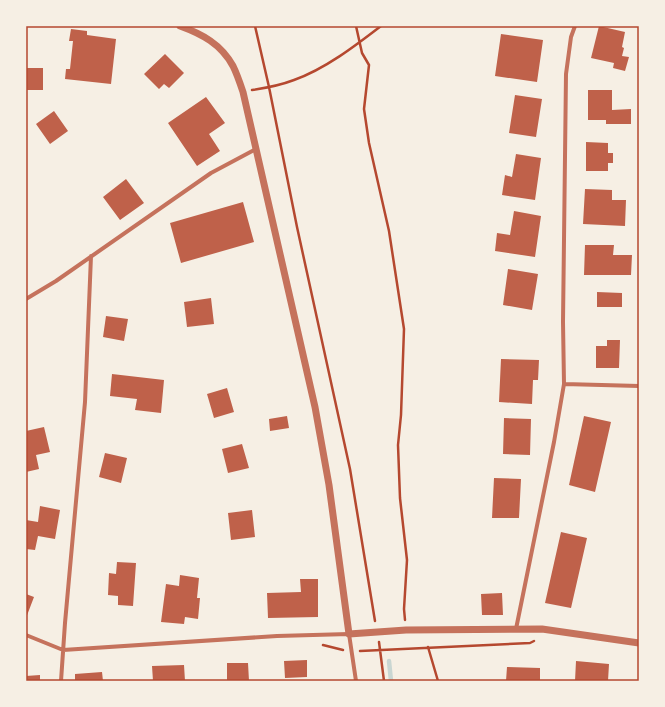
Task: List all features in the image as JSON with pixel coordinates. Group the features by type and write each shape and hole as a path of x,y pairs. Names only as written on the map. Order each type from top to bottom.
{"street":[{"path":"180,26 200,34 215,43 224,52 233,66 243,92 315,407 329,485 356,681"},
{"path":"516,629 554,442 564,384 563,322 566,74 571,37 575,26"},
{"path":"26,299 56,281 211,173 256,149"},
{"path":"61,681 65,615 85,402 91,256"},
{"path":"564,384 639,386"},
{"path":"26,636 63,650 277,636 349,634 406,630 542,629 639,643"}],"path":[{"path":"255,26 350,469 374,619"},
{"path":"356,26 362,53 369,65 364,109 369,143 389,231 404,329 401,415 398,445 400,498 407,560 404,609 406,630"},
{"path":"243,92 295,80 319,69 380,26"},
{"path":"352,652 530,642 538,639 542,629"},
{"path":"428,647 438,681"},
{"path":"380,650 384,681"}],"building":[{"path":"599,26 625,32 622,56 629,57 625,71 613,68 614,63 591,58"},
{"path":"71,29 87,31 87,35 116,39 111,84 65,79 66,69 70,69 73,41 69,41"},
{"path":"501,34 543,40 537,82 495,76"},
{"path":"165,54 184,73 169,88 164,84 159,89 144,74"},
{"path":"26,68 43,68 43,90 26,90"},
{"path":"588,90 612,90 612,110 631,109 631,124 606,124 606,120 588,120"},
{"path":"515,95 542,99 536,137 509,133"},
{"path":"206,97 225,123 209,134 220,151 197,166 168,123"},
{"path":"54,111 68,131 50,144 36,124"},
{"path":"586,142 608,143 608,153 613,153 613,163 608,163 608,171 586,171"},
{"path":"516,154 541,158 535,200 502,195 505,175 512,177"},
{"path":"126,179 144,203 120,220 103,197"},
{"path":"585,189 612,190 612,200 626,200 625,226 583,224"},
{"path":"243,202 254,242 181,263 170,223"},
{"path":"514,211 541,216 535,257 495,251 497,233 510,235"},
{"path":"585,245 614,245 613,255 632,255 631,275 584,275"},
{"path":"508,269 538,274 532,310 503,305"},
{"path":"597,292 622,293 622,307 597,307"},
{"path":"211,298 214,324 187,327 184,302"},
{"path":"106,316 128,319 124,341 103,337"},
{"path":"607,340 620,340 619,368 596,368 596,346 607,346"},
{"path":"501,359 539,360 538,380 533,380 532,404 499,402"},
{"path":"112,374 164,380 161,413 135,410 137,399 110,396"},
{"path":"227,388 234,412 214,418 207,394"},
{"path":"287,416 289,428 270,431 269,419"},
{"path":"584,416 611,422 595,492 569,485"},
{"path":"504,418 531,419 530,455 503,454"},
{"path":"44,427 50,452 36,455 39,469 26,472 26,431"},
{"path":"242,444 249,468 228,473 222,449"},
{"path":"105,453 127,458 121,483 99,477"},
{"path":"494,478 521,479 519,518 492,518"},
{"path":"40,506 60,510 55,539 38,536 35,550 26,549 26,520 38,522"},
{"path":"252,510 255,537 231,540 228,513"},
{"path":"561,532 587,538 571,608 545,603"},
{"path":"117,562 136,563 133,606 118,605 118,596 108,595 109,573 116,574"},
{"path":"180,575 199,578 197,598 200,598 198,619 185,617 184,624 161,622 166,584 179,586"},
{"path":"300,579 318,579 318,617 268,618 267,593 301,592"},
{"path":"502,593 503,615 482,615 481,594"},
{"path":"26,594 34,597 26,618"},
{"path":"307,660 307,677 285,678 284,661"},
{"path":"576,661 609,664 608,681 575,681"},
{"path":"227,663 248,663 249,681 227,681"},
{"path":"184,665 185,681 153,681 152,666"},
{"path":"507,667 540,668 540,681 506,681"},
{"path":"102,672 103,681 75,681 75,674"},
{"path":"40,675 40,681 26,681 26,676"}],"waterway":[{"path":"389,661 391,681"}]}
